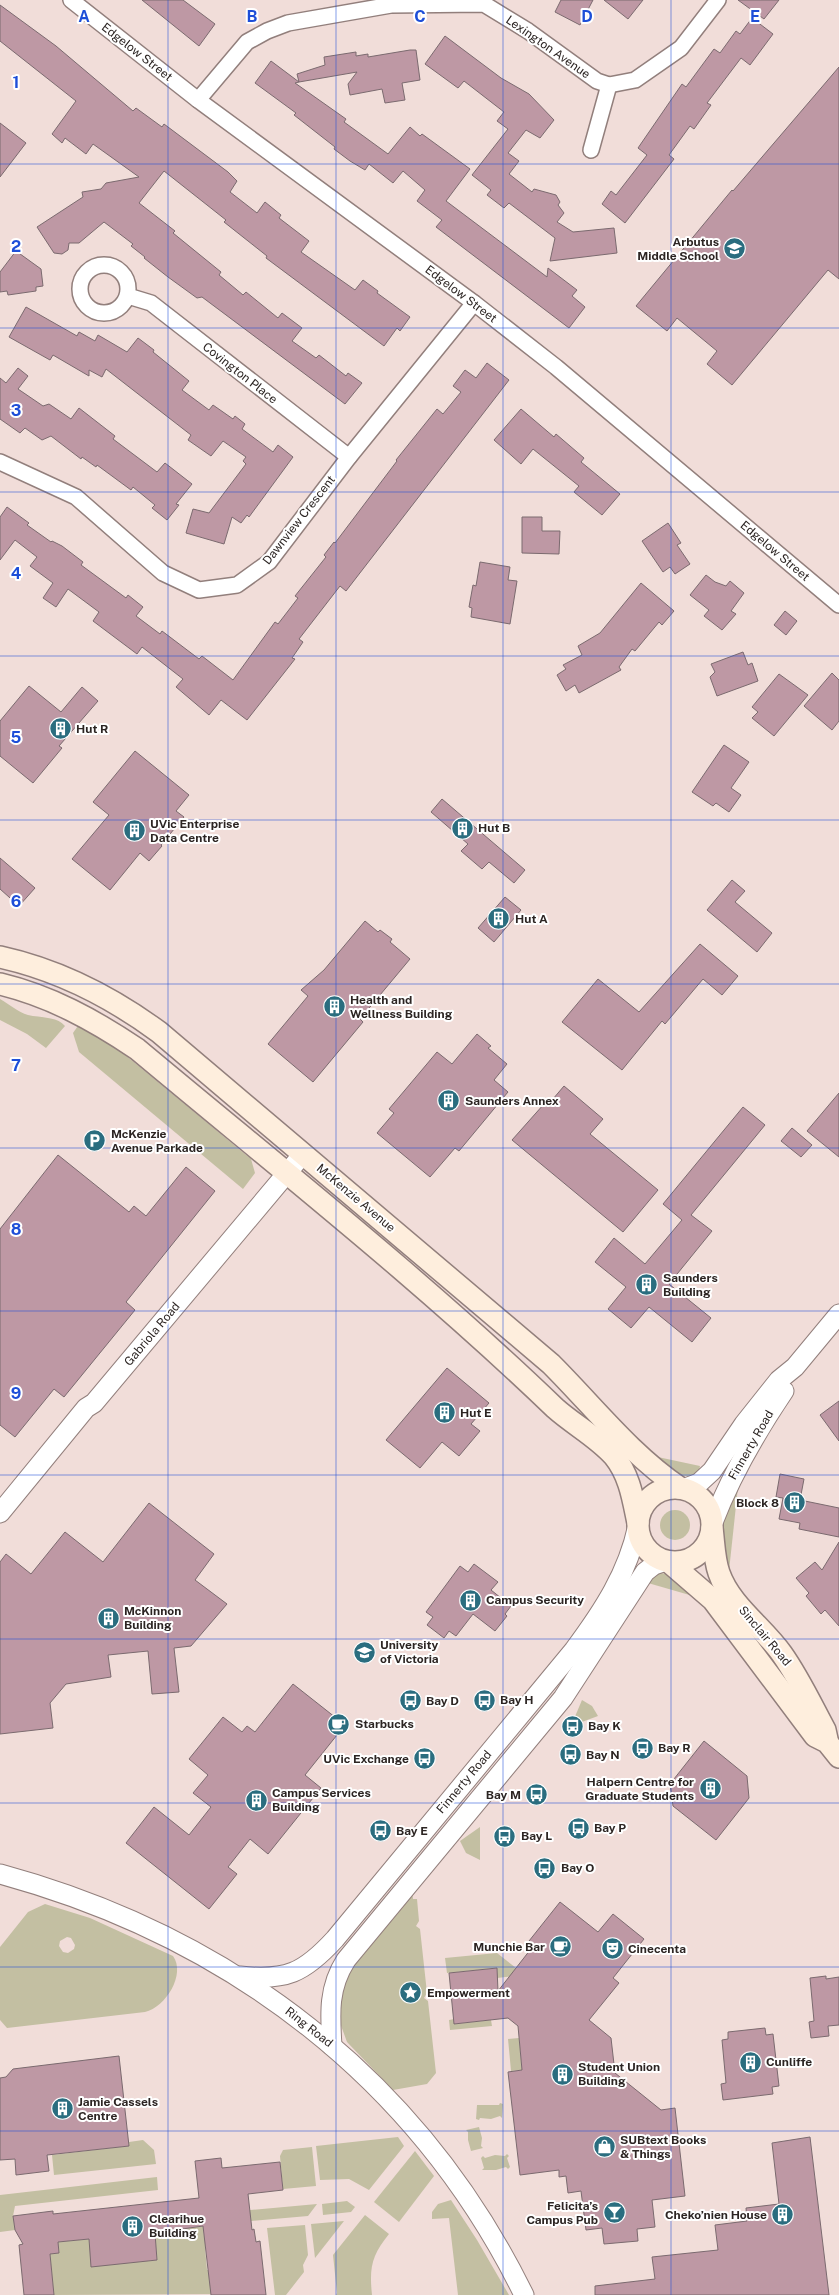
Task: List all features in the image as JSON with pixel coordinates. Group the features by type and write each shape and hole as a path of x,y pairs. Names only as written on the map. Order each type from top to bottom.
{"main road":[{"name":"McKenzie Avenue","path":"0,957 24,962 73,980 120,1004 159,1032 551,1364 638,1456 682,1488"},
{"name":"McKenzie Avenue","path":"0,984 69,1008 136,1049 394,1263 508,1362 557,1410 607,1449 626,1475 638,1524"},
{"path":"682,1488 692,1492 704,1502 709,1510 712,1526 708,1542 698,1554 684,1561 668,1561 653,1555 646,1548 639,1535 638,1524 642,1508 651,1496 665,1489 682,1488"},
{"name":"Sinclair Road","path":"712,1526 716,1562 721,1578 735,1600 770,1638 793,1670 825,1730 833,1750"},
{"name":"Sinclair Road","path":"668,1561 713,1600 815,1736 833,1750"}],"street":[{"path":"591,150 608,85 635,80 681,48 718,0"},
{"name":"Edgelow Street","path":"73,1 198,100 474,303 556,368 839,605"},
{"name":"Lexington Avenue","path":"198,100 248,42 266,31 288,23 390,2 484,4 528,31 598,81 608,85"},
{"name":"Covington Place","path":"128,296 151,303 348,457"},
{"name":"Dawnview Crescent","path":"0,462 76,497 163,573 199,590 237,585 269,562 348,457 474,303"},
{"name":"Gabriola Road","path":"0,1513 86,1408 94,1403 304,1154"},
{"name":"Finnerty Road","path":"682,1488 699,1483 712,1471 744,1424 778,1380 795,1367 839,1314"},
{"name":"Finnerty Road","path":"712,1526 730,1479 787,1386 795,1367"},
{"name":"Finnerty Road","path":"239,1976 272,1978 290,1975 314,1960 335,1939 574,1650 610,1599 622,1576 632,1551 638,1524"},
{"name":"Finnerty Road","path":"332,2046 331,1996 336,1978 346,1960 563,1698 645,1572 654,1565 668,1561"},
{"name":"Ring Road","path":"0,1874 115,1912 191,1948 239,1976 304,2022 394,2105 434,2151 490,2231 524,2295"}],"shaded area":[{"path":"0,999 24,1014 58,1020 65,1026 46,1048 27,1034 0,1020"},
{"path":"80,1023 112,1044 251,1159 255,1173 243,1189 79,1052 73,1033"},
{"path":"653,1456 700,1466 698,1474 691,1476 679,1475"},
{"path":"738,1487 729,1571 720,1534 722,1523"},
{"path":"675,1510 686,1514 690,1525 686,1536 675,1540 664,1536 660,1525 664,1514"},
{"path":"667,1574 693,1596 648,1583 655,1575"},
{"path":"582,1700 592,1706 598,1716 571,1726"},
{"path":"480,1827 480,1860 466,1853 460,1841"},
{"path":"412,1891 413,1899 417,1899 419,1921 416,1926 420,1929 427,1993 424,1998 428,2001 436,2073 427,2084 393,2090 347,2042 337,2009 345,1973"},
{"path":"45,1904 90,1918 173,1956 177,1972 172,1989 160,2004 145,2012 7,2028 0,2020 0,1947 28,1912","holes":["67,1937 71,1938 75,1945 74,1949 68,1953 63,1952 59,1946 60,1941"]},
{"path":"497,1953 516,1968 529,1974 497,1978 496,1968 447,1973 445,1958"},
{"path":"454,2019 455,2024 491,2020 492,2026 450,2030 449,2020"},
{"path":"519,2038 522,2070 511,2071 508,2039"},
{"path":"500,2103 503,2104 502,2118 500,2116 491,2119 476,2119 477,2105 499,2105"},
{"path":"479,2127 482,2138 481,2146 483,2148 471,2151 466,2130"},
{"path":"398,2137 404,2146 369,2190 349,2179 320,2180 316,2146"},
{"path":"143,2140 154,2150 156,2164 54,2175 52,2155 129,2146 129,2142"},
{"path":"312,2147 316,2186 283,2189 280,2156 283,2150"},
{"path":"415,2151 434,2176 399,2222 374,2202"},
{"path":"507,2154 510,2167 508,2169 506,2167 496,2170 482,2170 484,2168 481,2158 483,2156 485,2158 495,2155 505,2156"},
{"path":"157,2177 158,2190 15,2206 13,2216 15,2230 0,2232 0,2195"},
{"path":"451,2200 509,2295 458,2295 449,2218 432,2219 432,2212 438,2204"},
{"path":"347,2201 355,2207 351,2212 323,2215 322,2204"},
{"path":"317,2204 308,2216 251,2221 250,2214 247,2214 250,2210"},
{"path":"365,2215 389,2234 375,2255 373,2262 371,2277 372,2295 336,2295 333,2255"},
{"path":"344,2221 315,2258 311,2224"},
{"path":"305,2225 308,2255 303,2265 304,2272 286,2295 275,2295 267,2228"},
{"path":"203,2226 204,2236 208,2236 205,2248 207,2270 212,2270 215,2294 54,2295 50,2254 59,2253 58,2242 89,2239 92,2266 157,2260 155,2233"}],"building":[{"path":"142,0 183,0 215,24 199,46"},
{"path":"561,0 593,0 580,25 555,12"},
{"path":"604,0 643,0 628,19"},
{"path":"738,0 779,0 764,19"},
{"path":"0,5 56,46 133,111 136,108 162,127 164,124 228,172 237,181 230,192 257,213 265,202 281,215 279,218 309,241 301,252 355,290 363,280 378,291 377,293 410,317 400,331 397,328 384,346 266,258 267,256 224,222 226,220 164,171 139,203 175,231 173,233 221,272 219,275 243,295 246,292 278,318 282,313 302,328 292,341 316,358 319,355 346,376 348,373 362,383 345,404 202,297 197,298 168,277 131,246 133,244 104,222 79,243 69,243 68,250 62,254 54,253 37,227 83,197 82,192 101,189 106,183 139,177 93,144 86,154 65,138 62,143 52,134 76,101 0,41"},
{"path":"752,18 773,34 750,65 741,58 707,103 711,105 694,129 690,126 669,155 674,159 625,223 602,204 611,191 616,195 647,155 638,148 682,84 686,87 714,49 720,53 736,31 740,34"},
{"path":"445,36 501,78 529,94 554,120 540,138 526,130 508,153 519,161 509,174 532,192 534,189 556,195 560,202 558,205 564,213 557,222 573,232 614,228 617,253 550,261 555,238 509,203 504,208 487,195 491,190 472,175 508,129 497,121 504,112 464,81 458,88 425,64"},
{"path":"416,50 420,80 402,83 405,100 385,103 382,89 350,95 348,84 357,72 299,82 297,74 325,65 324,57 356,52 356,56 368,54 368,57"},
{"path":"271,61 299,82 295,83 346,119 344,122 388,154 410,127 420,136 422,134 470,169 446,201 547,277 548,268 577,290 572,296 585,307 569,328 436,227 442,220 417,201 425,190 403,171 393,183 369,164 365,170 334,149 335,147 294,115 296,113 255,83"},
{"path":"839,67 839,279 828,270 732,385 707,364 717,351 677,318 667,331 636,306 732,190"},
{"path":"0,123 26,143 0,177"},
{"path":"16,251 41,269 43,286 36,287 36,291 8,295 7,291 0,292 0,272"},
{"path":"26,307 77,336 79,332 95,341 98,335 127,352 138,338 189,381 182,390 209,410 213,405 233,419 235,416 245,424 242,429 273,452 278,445 293,457 249,517 247,515 241,523 232,517 224,544 186,533 193,509 209,513 246,464 243,461 246,457 223,441 211,456 188,440 191,435 106,369 102,377 89,370 89,376 53,355 50,360 9,337"},
{"path":"487,363 509,380 346,591 340,586 299,639 303,642 292,658 295,659 247,720 221,700 209,715 176,687 183,679 142,647 137,654 93,621 99,612 68,589 56,607 43,598 53,583 30,566 37,557 15,540 0,560 0,517 7,507 29,523 27,525 51,542 62,546 83,562 81,565 126,598 128,595 143,607 136,616 160,634 162,631 199,659 202,656 233,680 275,622 278,624 298,598 295,596 326,557 324,555 335,543 396,460 437,409 443,414 461,392 453,386 465,370 476,378"},
{"path":"18,368 28,376 18,389 43,406 49,404 71,419 79,408 115,436 113,439 157,472 165,463 192,484 176,504 179,505 167,520 152,508 155,505 133,487 131,490 97,465 96,467 82,457 81,459 51,436 42,440 25,428 20,433 0,419 0,378 6,383"},
{"path":"521,409 554,437 556,434 584,458 581,462 620,494 602,515 574,492 579,486 533,449 521,464 494,440"},
{"path":"522,517 542,517 542,531 560,531 559,554 522,553"},
{"path":"668,523 681,543 677,545 690,564 675,574 670,567 663,572 642,541"},
{"path":"480,562 510,567 508,580 517,581 510,624 471,617 472,608 469,607 473,585 476,586"},
{"path":"706,575 715,582 726,586 730,581 744,593 731,611 736,614 722,630 704,616 709,610 690,595"},
{"path":"641,583 674,611 662,625 659,622 635,651 632,649 619,667 621,670 579,693 575,685 566,691 557,675 566,669 563,665 582,655 578,646 600,633"},
{"path":"785,611 797,621 786,635 774,625"},
{"path":"743,652 748,665 752,663 758,681 717,696 710,677 715,672 711,664"},
{"path":"832,673 839,680 839,721 832,730 804,706"},
{"path":"779,674 808,695 774,736 752,718 758,712 752,707"},
{"name":"Hut R","path":"29,686 61,712 82,687 98,701 59,746 62,748 33,783 0,756 0,721"},
{"path":"724,745 749,762 731,788 741,795 729,812 716,803 713,806 692,792"},
{"name":"UVic Enterprise Data Centre","path":"135,751 189,795 176,811 184,817 162,846 149,861 140,853 110,890 72,859 109,815 93,802"},
{"name":"Hut B","path":"442,799 525,870 514,883 489,862 482,869 461,851 468,844 431,812"},
{"path":"0,858 35,888 19,906 0,889"},
{"path":"732,880 745,891 735,902 772,933 757,952 707,910"},
{"name":"Hut A","path":"505,897 521,910 494,942 478,928"},
{"name":"Health and Wellness Building","path":"365,921 378,932 380,930 392,939 390,942 410,959 360,1019 363,1022 313,1082 268,1044 308,996 301,990 324,970"},
{"path":"700,944 738,976 722,995 703,979 665,1024 662,1021 622,1070 562,1022 598,979 639,1012"},
{"name":"Saunders Annex","path":"477,1034 491,1046 488,1048 507,1064 494,1080 508,1092 459,1151 455,1148 430,1177 377,1133 394,1113 389,1109 437,1052 452,1064"},
{"path":"564,1086 603,1119 590,1134 658,1190 623,1232 512,1140 544,1104 547,1106"},
{"path":"839,1093 839,1157 807,1131"},
{"path":"743,1107 765,1125 691,1215 712,1231 669,1284 711,1318 692,1342 649,1307 631,1328 608,1309 626,1287 595,1262 614,1238 645,1264 682,1220 663,1204"},
{"path":"792,1128 812,1145 801,1157 781,1141"},
{"path":"58,1155 129,1212 134,1206 146,1216 186,1167 215,1191 126,1302 135,1310 64,1397 54,1389 15,1437 0,1425 0,1229"},
{"name":"Hut E","path":"447,1368 489,1403 471,1424 480,1431 459,1456 442,1442 420,1468 386,1440"},
{"path":"839,1401 839,1441 820,1415"},
{"name":"Block 8","path":"780,1474 804,1479 800,1500 839,1508 839,1537 799,1529 800,1523 779,1519 783,1498 776,1497"},
{"name":"McKinnon Building","path":"149,1503 214,1554 195,1580 227,1604 191,1646 174,1648 179,1692 152,1694 148,1651 108,1655 111,1677 66,1684 50,1703 53,1728 0,1734 0,1562 6,1554 31,1574 65,1532 103,1562"},
{"path":"839,1542 839,1626 825,1610 821,1614 806,1596 809,1593 796,1578 815,1562 822,1570"},
{"name":"Campus Security","path":"474,1564 498,1582 491,1590 511,1606 505,1614 507,1616 495,1631 473,1614 456,1636 449,1631 444,1638 427,1625 433,1617 426,1612 460,1566 468,1572"},
{"name":"Campus Services Building","path":"293,1684 345,1725 305,1775 321,1788 268,1854 250,1839 228,1867 237,1874 209,1909 126,1843 154,1807 189,1835 211,1807 193,1793 208,1775 189,1759 223,1717 242,1732 247,1726 255,1732"},
{"name":"Halpern Centre for Graduate Students","path":"704,1741 747,1776 749,1798 716,1840 673,1806 670,1784"},
{"name":"Student Union Building","path":"560,1902 598,1932 613,1914 644,1939 613,1978 619,1983 589,2020 611,2038 615,2073 661,2110 675,2108 685,2196 652,2200 655,2227 637,2229 638,2241 604,2244 602,2228 586,2230 581,2191 568,2193 566,2176 559,2177 559,2170 520,2175 508,2072 522,2070 518,2026 508,2018 454,2024 449,1973 497,1968 498,1991 534,1945 529,1941"},
{"path":"826,1976 826,1979 839,1977 839,2025 828,2026 829,2036 811,2038 809,2022 814,2021 810,1978"},
{"name":"Cunliffe","path":"765,2028 766,2035 773,2034 779,2086 772,2087 773,2094 723,2100 721,2084 726,2083 722,2040 728,2039 728,2032"},
{"name":"Jamie Cassels Centre","path":"119,2056 129,2146 47,2155 49,2171 16,2175 15,2159 0,2160 0,2078 6,2077 13,2069"},
{"name":"Cheko’nien House","path":"810,2137 829,2295 595,2295 595,2286 655,2279 652,2257 718,2250 715,2225 747,2221 746,2208 779,2204 772,2143"},
{"name":"Clearihue Building","path":"221,2158 222,2168 280,2162 283,2190 248,2194 252,2230 254,2229 256,2242 260,2241 266,2295 211,2295 203,2226 155,2233 157,2260 91,2267 89,2239 58,2242 59,2253 50,2254 54,2295 24,2295 19,2245 23,2244 15,2230 13,2216 53,2211 53,2214 199,2198 195,2161"}],"place":[{"name":"Arbutus Middle School","path":"735,249"},
{"name":"Hut R","path":"60,729"},
{"name":"Hut B","path":"462,828"},
{"name":"UVic Enterprise Data Centre","path":"134,831"},
{"name":"Hut A","path":"499,919"},
{"name":"Health and Wellness Building","path":"334,1007"},
{"name":"Saunders Annex","path":"449,1101"},
{"name":"McKenzie Avenue Parkade","path":"95,1141"},
{"name":"Saunders Building","path":"647,1285"},
{"name":"Hut E","path":"444,1413"},
{"name":"Block 8","path":"795,1503"},
{"name":"Campus Security","path":"470,1600"},
{"name":"McKinnon Building","path":"108,1618"},
{"name":"University of Victoria","path":"364,1652"},
{"name":"Bay H","path":"484,1700"},
{"name":"Bay D","path":"410,1701"},
{"name":"Starbucks","path":"339,1724"},
{"name":"Bay K","path":"572,1726"},
{"name":"Bay R","path":"642,1748"},
{"name":"Bay N","path":"570,1755"},
{"name":"UVic Exchange","path":"425,1759"},
{"name":"Halpern Centre for Graduate Students","path":"710,1789"},
{"name":"Bay M","path":"537,1795"},
{"name":"Campus Services Building","path":"256,1800"},
{"name":"Bay P","path":"578,1828"},
{"name":"Bay E","path":"380,1831"},
{"name":"Bay L","path":"505,1836"},
{"name":"Bay O","path":"545,1868"},
{"name":"Munchie Bar","path":"561,1947"},
{"name":"Cinecenta","path":"612,1949"},
{"name":"Empowerment","path":"411,1993"},
{"name":"Cunliffe","path":"750,2062"},
{"name":"Student Union Building","path":"562,2074"},
{"name":"Jamie Cassels Centre","path":"62,2109"},
{"name":"SUBtext Books & Things","path":"604,2147"},
{"name":"Felicita’s Campus Pub","path":"614,2213"},
{"name":"Cheko’nien House","path":"783,2215"},
{"name":"Clearihue Building","path":"133,2226"}]}
